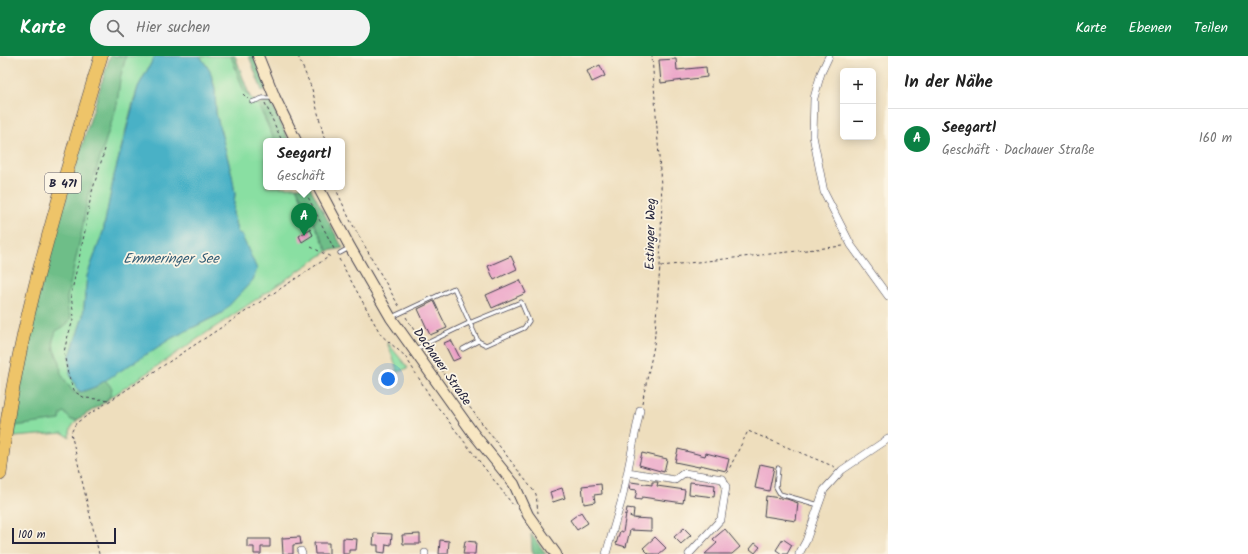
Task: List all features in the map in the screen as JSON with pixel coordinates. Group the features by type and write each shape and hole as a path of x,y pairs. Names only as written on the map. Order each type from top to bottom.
{"highway":[{"name":"B 471","path":"0,474 14,380 28,310 50,226 101,56"}],"street":[{"path":"258,56 275,98 295,138"},
{"path":"829,56 821,73 814,98 813,136 824,192 851,245 888,296"},
{"name":"Dachauer Straße","path":"320,190 350,247 391,318 473,433 514,484 528,514 556,554"},
{"path":"606,554 628,472 640,410"},
{"path":"799,554 806,541 824,490 842,470 888,439"},
{"path":"628,472 675,480 684,473 723,479 726,487 721,519 689,554"}],"lane":[{"path":"252,102 263,98 275,98"},
{"path":"340,253 350,247"},
{"path":"391,318 454,288 469,323 478,341 486,345 524,328 529,321 521,302 469,323 423,345 414,351"},
{"path":"463,349 478,341"},
{"path":"778,468 776,487 780,494 819,505"}],"path":[{"path":"298,56 312,89 324,138"},
{"name":"Estinger Weg","path":"640,410 654,346 660,266 662,200 652,56"},
{"path":"243,94 252,102"},
{"path":"263,98 281,138"},
{"path":"105,149 90,195 85,231 71,295 74,317 64,352 67,370 75,392 85,398 112,400"},
{"path":"305,190 337,254 382,335 405,356 434,401 517,509"},
{"path":"336,190 350,220 423,345 536,494 538,514"},
{"path":"660,266 851,245"},
{"path":"311,247 331,257"},
{"path":"99,554 71,433 76,423 327,258"},
{"path":"723,479 748,431 842,470"},
{"path":"618,512 637,519"}],"green space":[{"path":"110,56 155,56 138,87 132,106 114,176 103,232 87,276 83,316 70,356 172,338 222,313 242,236 237,231 233,213 235,194 232,175 216,113 215,88 210,71 200,56 235,56 250,97 258,104 274,138 263,138 263,190 298,190 328,251 77,420 71,428 69,437 63,433 14,437 21,381"},
{"path":"110,56 126,56 120,79 117,105 88,196 67,298 68,311 71,317 67,324 56,331 53,340 54,350 60,362 61,374 74,393 95,387 105,380 112,388 110,396 107,401 77,420 71,420 64,412 61,414 60,420 15,426 31,324 43,277"},
{"path":"231,56 235,56 250,97 244,92"},
{"path":"249,56 254,56 267,89 262,91"},
{"path":"270,100 288,138 274,138 258,104"},
{"path":"298,190 312,190 343,248 328,251"},
{"path":"387,342 408,368 398,372"},
{"path":"531,534 546,554 534,554 532,550"}],"water":[{"name":"Emmeringer See","path":"155,56 200,56 210,71 215,89 216,113 232,175 235,194 233,213 237,231 242,236 257,269 253,280 222,313 172,338 95,387 81,392 77,389 70,374 70,356 83,316 87,276 103,232 114,176 138,87"}],"building":[{"path":"676,59 677,70 706,67 707,77 661,83 659,60"},
{"path":"600,65 605,76 592,82 587,71"},
{"path":"310,229 313,235 302,242 299,236"},
{"path":"511,256 517,269 494,280 488,266"},
{"path":"520,280 526,293 492,308 486,295"},
{"path":"434,301 447,328 430,335 418,309"},
{"path":"451,340 460,358 453,361 444,343"},
{"path":"678,449 705,456 706,453 729,459 726,471 700,465 699,467 675,462"},
{"path":"642,453 667,459 664,472 639,465"},
{"path":"760,464 774,467 769,491 755,488"},
{"path":"631,482 652,485 652,482 658,482 657,486 685,490 683,503 642,497 641,500 635,499 637,490 629,489"},
{"path":"690,482 715,485 714,497 689,494"},
{"path":"601,484 602,494 594,495 595,502 584,504 582,486"},
{"path":"562,488 565,498 553,502 550,492"},
{"path":"766,496 787,499 798,503 796,521 764,516"},
{"path":"627,508 634,509 633,518 651,519 651,531 630,530 626,547 616,544 620,531 623,532"},
{"path":"581,512 588,523 577,530 570,520"},
{"path":"684,528 691,535 681,544 674,537"},
{"path":"725,529 740,547 732,554 705,554 717,543 713,539"},
{"path":"374,533 392,534 391,545 386,544 385,553 378,552 378,545 373,545"},
{"path":"420,534 420,544 403,544 402,535"},
{"path":"300,537 301,544 293,545 293,554 283,554 282,538"},
{"path":"655,537 666,548 659,554 649,554 643,548"},
{"path":"343,538 357,539 356,550 349,550 349,554 343,554"},
{"path":"247,539 270,539 270,547 261,547 261,554 254,554 254,547 247,547"},
{"path":"783,539 792,545 787,554 782,554 776,550"},
{"path":"440,540 449,541 448,554 439,554"},
{"path":"465,541 476,542 475,554 463,554"},
{"path":"314,543 329,543 329,554 315,554"},
{"path":"755,543 760,547 755,553 750,549"}],"place":[{"name":"Seegartl","path":"304,236"}]}
